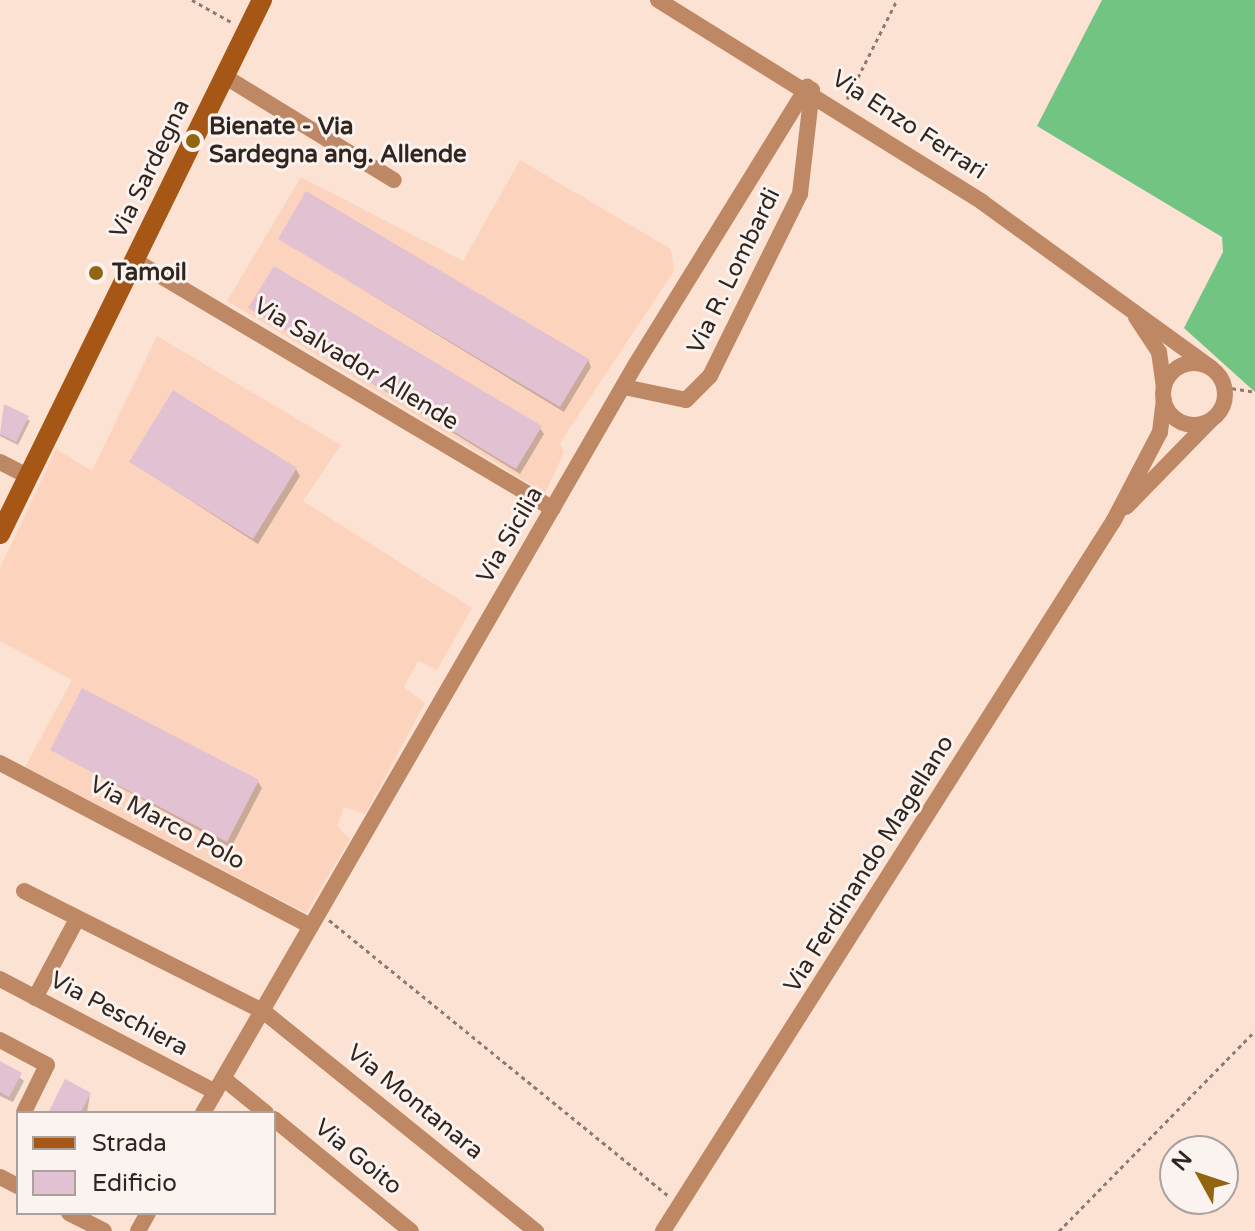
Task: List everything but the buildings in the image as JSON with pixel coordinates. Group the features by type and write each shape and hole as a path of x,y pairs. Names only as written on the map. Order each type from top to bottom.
{"street":[{"name":"Via Sardegna","path":"0,534 262,0"},
{"name":"Via Enzo Ferrari","path":"658,0 809,88 1126,302 1211,368"},
{"path":"224,76 394,180"},
{"name":"Via R. Lombardi","path":"624,387 686,400 710,376 800,194 809,88"},
{"name":"Via Sicilia","path":"204,1111 624,387 809,88"},
{"name":"Via Salvador Allende","path":"134,260 553,509"},
{"name":"Via Enzo Ferrari","path":"1126,302 1159,352 1164,394"},
{"path":"1182,366 1211,368 1224,387 1223,405 1211,420 1182,422 1164,394 1182,366"},
{"name":"Via Ferdinando Magellano","path":"663,1231 1114,520 1160,432 1164,394"},
{"name":"Via Ferdinando Magellano","path":"1114,520 1211,420"},
{"path":"0,462 28,476"},
{"name":"Via Marco Polo","path":"0,763 315,919"},
{"path":"24,891 263,1011"},
{"path":"35,998 77,919"},
{"name":"Via Peschiera","path":"0,979 219,1085"},
{"name":"Via Montanara","path":"263,1011 536,1231"},
{"path":"0,1040 47,1065 24,1111"},
{"path":"219,1085 263,1111"},
{"name":"Via Goito","path":"276,1121 411,1231"},
{"path":"73,1215 104,1231"}],"path":[{"path":"192,0 247,30"},
{"path":"842,110 897,0"},
{"path":"1224,387 1255,392"},
{"path":"315,919 679,1205"},
{"path":"1059,1231 1255,1031"}],"shaded area":[{"path":"520,160 671,249 674,271 560,443 564,453 545,493 227,301 301,177 463,261"},
{"path":"157,336 341,445 303,501 472,608 437,670 418,661 404,687 425,703 365,814 344,807 337,826 350,839 306,913 25,767 72,680 0,641 0,568 56,449 92,471"}],"green space":[{"path":"1102,0 1255,0 1255,392 1184,328 1223,252 1222,237 1037,126"}],"place":[{"name":"Bienate - Via Sardegna ang. Allende","path":"193,141"},
{"name":"Tamoil","path":"96,273"}]}
